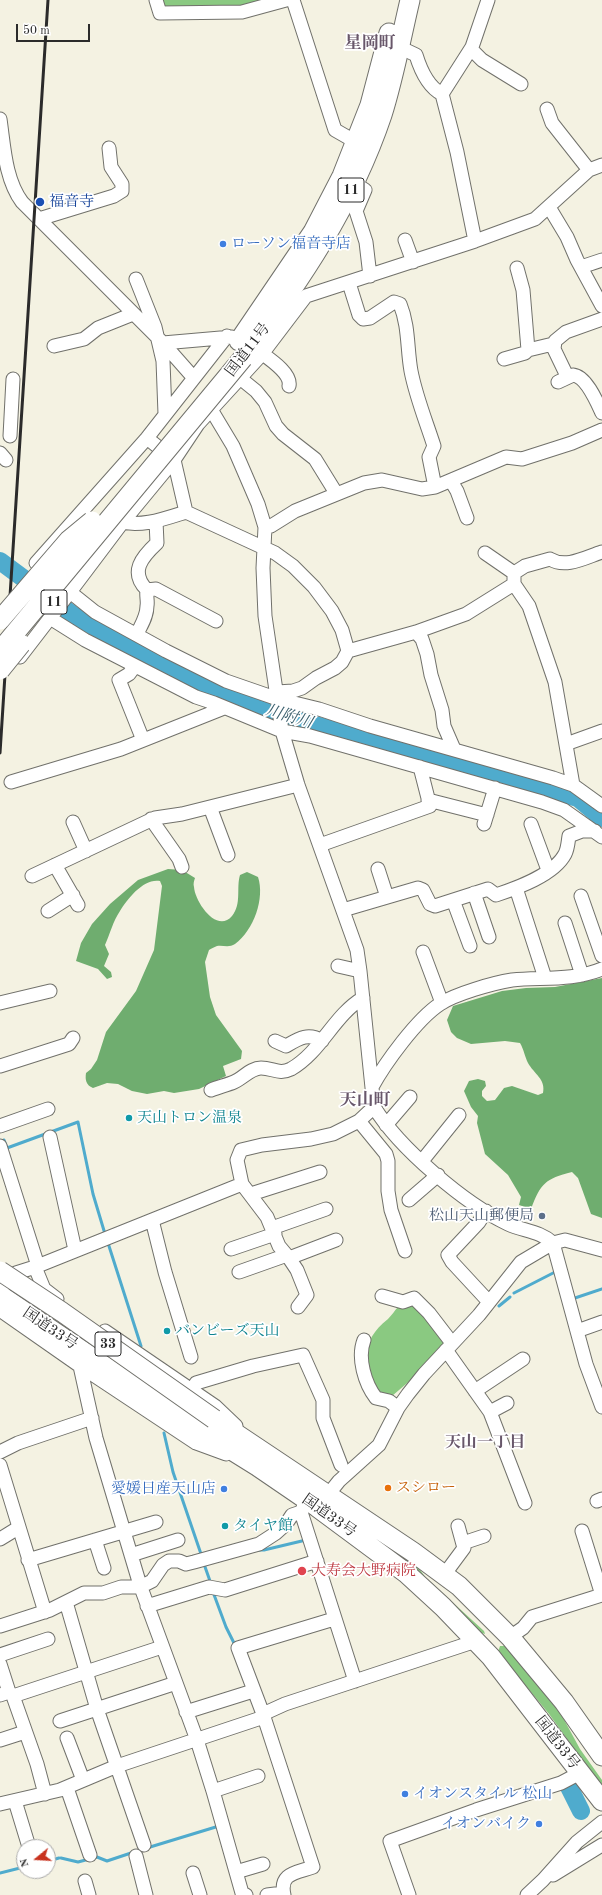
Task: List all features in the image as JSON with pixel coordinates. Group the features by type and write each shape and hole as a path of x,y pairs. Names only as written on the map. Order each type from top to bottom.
{"highway":[{"name":"国道11号","path":"348,179 356,142 380,70 397,0"},
{"name":"国道11号","path":"0,633 92,521 243,347 313,232 348,179 382,115 410,0"},
{"name":"国道11号","path":"0,651 92,521"},
{"name":"11","path":"0,620 69,540 92,521"},
{"name":"11","path":"7,668 88,558 92,521"},
{"name":"国道33号","path":"0,1271 62,1312 209,1426"},
{"name":"国道33号","path":"0,1295 261,1460 313,1504 406,1573 443,1607 491,1657 602,1801"},
{"name":"国道33号","path":"313,1504 413,1552 459,1586 510,1637 564,1702 602,1756"}],"street":[{"path":"156,0 160,13 195,14 242,12 286,0"},
{"path":"293,0 335,130 356,142"},
{"path":"442,94 471,49 488,0"},
{"path":"399,47 416,55 423,72 433,87 442,94 457,152 475,241"},
{"path":"471,49 482,60 521,84"},
{"path":"547,109 552,123 589,170"},
{"path":"0,119 9,174 13,189 22,202 160,340 193,377"},
{"path":"40,219 114,196 122,191 122,184 112,167 109,148"},
{"path":"602,165 589,170 535,219 413,262 306,296 243,347 193,377 147,438 92,521 36,563 67,595 166,651 226,681 370,726 517,767 573,785 602,806"},
{"path":"348,179 365,190 356,211 366,242 370,276"},
{"path":"549,207 567,237 602,306"},
{"path":"405,240 413,262"},
{"path":"581,267 602,260"},
{"path":"517,268 523,290 528,350"},
{"path":"136,279 160,340 165,414"},
{"path":"349,283 359,315 363,319 370,318 394,302 400,304 406,321 407,346 415,390 434,446 429,457 435,487"},
{"path":"54,346 84,339 98,328 147,305"},
{"path":"504,359 525,353 528,350 553,344 559,336 566,332 602,319"},
{"path":"160,340 243,347 272,361 288,376 290,382 289,386"},
{"path":"553,344 562,379 578,375 582,378 592,392 602,413"},
{"path":"7,668 50,617 122,523 174,460 198,424 212,411 240,378 243,347"},
{"path":"10,436 6,397 13,378"},
{"path":"240,378 256,391 265,402 276,426 283,434 315,459 336,493"},
{"path":"212,411 233,446 258,504 266,527 264,548 265,616 282,728 298,785 357,950 374,1107 386,1125 422,1161 459,1194 509,1225 546,1237 552,1243 577,1331 599,1389 602,1407"},
{"path":"266,527 295,511 354,486 373,481 392,481 422,489 435,487 506,457 522,459 572,443 602,430"},
{"path":"147,438 174,460 186,512"},
{"path":"451,481 457,491 467,518"},
{"path":"92,521 138,524 156,521 186,512 264,548 284,559 314,587 338,619 348,651"},
{"path":"156,521 156,542 144,555 138,571 140,584 147,590 156,589 216,621"},
{"path":"278,698 302,688 316,678 335,668 342,662 348,651 416,632 466,614 514,579 525,566 550,559 556,562 568,563 602,552"},
{"path":"485,553 514,579 529,606 545,651 556,689 573,785"},
{"path":"137,634 146,617 147,590"},
{"path":"50,617 85,640 196,697 282,728 554,806 564,810 598,834"},
{"path":"416,632 422,639 427,654 431,675 442,710 444,726 454,749"},
{"path":"135,666 129,674 119,680 143,740"},
{"path":"11,782 63,765 98,757 224,708"},
{"path":"566,744 602,731"},
{"path":"320,845 430,806 420,767"},
{"path":"32,876 151,819 160,816 174,816 298,785"},
{"path":"428,800 486,820 495,788"},
{"path":"210,807 228,855"},
{"path":"151,819 179,859 182,867"},
{"path":"73,822 86,851"},
{"path":"531,824 548,870"},
{"path":"343,910 420,888 425,893 432,906 488,889 496,895 516,888 560,862 566,854 570,836 582,831 598,834"},
{"path":"48,911 75,900 55,865"},
{"path":"378,869 387,897"},
{"path":"516,888 545,978"},
{"path":"474,893 489,937"},
{"path":"581,896 602,956"},
{"path":"453,900 470,946"},
{"path":"565,923 582,975"},
{"path":"423,957 442,1003"},
{"path":"338,966 360,971"},
{"path":"372,1087 383,1068 421,1022 442,1003 455,996 510,981 564,978 582,975 602,969"},
{"path":"0,1003 50,991"},
{"path":"211,1090 233,1082 256,1069 261,1068 281,1073 292,1068 322,1041 353,1004 363,998"},
{"path":"275,1041 286,1046 296,1040 310,1036 322,1041"},
{"path":"0,1066 69,1044 73,1038"},
{"path":"386,1125 410,1097"},
{"path":"0,1126 43,1107"},
{"path":"298,1307 307,1295 297,1270 279,1246 267,1217 242,1184 237,1160 241,1150 262,1145 324,1137 359,1121 374,1107"},
{"path":"422,1161 459,1115"},
{"path":"359,1121 386,1154 388,1161 388,1190 391,1210 405,1251"},
{"path":"50,1137 75,1250"},
{"path":"0,1146 37,1267 40,1283 49,1293 215,1406 261,1460"},
{"path":"251,1194 320,1172"},
{"path":"409,1200 438,1175"},
{"path":"0,1289 16,1273 37,1267 75,1250 242,1184"},
{"path":"231,1249 326,1209"},
{"path":"486,1211 479,1222 448,1255 452,1262 489,1302"},
{"path":"152,1220 165,1272 191,1357"},
{"path":"239,1272 336,1240"},
{"path":"0,1626 45,1612 84,1593 103,1593 121,1587 140,1585 152,1581 163,1565 169,1561 179,1561 186,1564 259,1544 276,1533 286,1524 292,1515 313,1504 379,1445 398,1408 424,1374 479,1316 521,1262 552,1243 565,1240 591,1249 602,1250"},
{"path":"382,1296 403,1302 414,1298 429,1313 475,1391 490,1412 525,1503"},
{"path":"0,1310 80,1366 196,1443 261,1460"},
{"path":"577,1331 602,1322"},
{"path":"364,1340 362,1357 364,1370 372,1393 376,1398 389,1401 398,1408"},
{"path":"196,1382 253,1366 303,1355 322,1400 323,1418 341,1465"},
{"path":"475,1391 523,1359"},
{"path":"80,1366 92,1418 140,1585 197,1740 214,1791 241,1894"},
{"path":"490,1412 507,1403"},
{"path":"0,1452 18,1443 92,1418"},
{"path":"0,1465 4,1498 18,1528 45,1612"},
{"path":"313,1504 317,1561 334,1619 355,1681"},
{"path":"28,1560 156,1522"},
{"path":"444,1575 464,1548 458,1526"},
{"path":"0,1539 18,1528"},
{"path":"510,1637 523,1628 532,1617 602,1595 582,1531"},
{"path":"463,1543 484,1536"},
{"path":"95,1540 104,1568"},
{"path":"131,1555 178,1540"},
{"path":"147,1606 209,1587 226,1590 317,1561"},
{"path":"66,1602 97,1709 144,1845"},
{"path":"267,1895 283,1895 282,1885 285,1878 313,1867 264,1716 253,1691 238,1648 334,1619"},
{"path":"0,1655 48,1639"},
{"path":"0,1804 67,1788 117,1766 264,1716 285,1704 476,1641"},
{"path":"7,1694 86,1672 162,1647"},
{"path":"0,1664 7,1694 25,1732 37,1764 45,1794"},
{"path":"60,1721 176,1683"},
{"path":"186,1712 253,1691"},
{"path":"0,1740 25,1732"},
{"path":"67,1738 83,1780"},
{"path":"409,1895 390,1841 476,1810 561,1783 580,1773"},
{"path":"214,1791 258,1776"},
{"path":"67,1788 90,1855"},
{"path":"15,1801 27,1839"},
{"path":"528,1895 577,1842 602,1822"},
{"path":"543,1880 582,1858 602,1844"},
{"path":"136,1856 146,1895"},
{"path":"236,1872 263,1864"},
{"path":"193,1873 200,1895"},
{"path":"85,1881 89,1895"}],"green space":[{"path":"161,0 272,0 248,6 164,7"},
{"path":"168,869 182,870 195,878 194,886 198,900 208,914 214,919 220,921 226,921 235,911 238,901 238,885 240,875 247,872 258,877 260,885 259,904 248,931 233,945 217,946 209,950 205,962 210,997 216,1015 242,1051 241,1059 223,1066 226,1076 199,1089 174,1093 164,1091 147,1094 132,1091 118,1084 107,1083 93,1088 86,1082 86,1073 91,1069 97,1060 106,1032 136,991 154,950 162,886 160,881 148,883 137,890 127,900 115,919 105,945 109,954 104,966 111,972 112,977 107,979 98,969 76,961 81,943 92,924 110,904 138,880"},
{"path":"602,978 602,1218 591,1214 578,1178 572,1172 556,1177 545,1183 538,1193 531,1209 519,1205 521,1197 508,1175 485,1154 477,1123 478,1116 471,1107 464,1091 469,1081 478,1079 485,1081 486,1086 482,1091 482,1096 487,1101 495,1100 504,1088 512,1086 538,1095 543,1093 543,1084 530,1067 520,1043 505,1041 471,1044 457,1038 451,1032 447,1020 453,1006 502,991 555,987"},
{"path":"413,1302 446,1345 419,1373 392,1396 380,1394 374,1383 367,1363 368,1345 372,1336 398,1307"},
{"path":"365,1529 418,1567 426,1578 484,1631 485,1634 479,1632 364,1531"},
{"path":"500,1646 505,1646 561,1714 580,1749 602,1780 602,1787 549,1714 498,1652"}],"waterway":[{"name":"川附川","path":"0,561 73,615 184,677 272,713 578,798 602,818"},
{"path":"4,1140 7,1148 78,1122 93,1194 105,1234"},
{"path":"108,1243 141,1346"},
{"path":"514,1293 557,1271"},
{"path":"572,1299 602,1289"},
{"path":"499,1306 510,1297"},
{"path":"164,1433 173,1472 201,1554"},
{"path":"259,1550 306,1540"},
{"path":"204,1564 210,1581"},
{"path":"213,1592 226,1627 235,1645"},
{"path":"567,1783 581,1811"},
{"path":"137,1851 219,1826"},
{"path":"61,1858 78,1862 97,1857 107,1861 134,1852"},
{"path":"0,1873 16,1869"}],"railway":[{"path":"0,753 48,0"}],"place":[{"name":"福音寺","path":"40,202"},
{"name":"ローソン福音寺店","path":"223,244"},
{"name":"天山トロン温泉","path":"129,1118"},
{"name":"松山天山郵便局","path":"542,1216"},
{"name":"バンビーズ天山","path":"167,1331"},
{"name":"スシロー","path":"388,1488"},
{"name":"愛媛日産天山店","path":"224,1489"},
{"name":"タイヤ館","path":"225,1526"},
{"name":"大寿会大野病院","path":"302,1571"},
{"name":"イオンスタイル 松山","path":"405,1794"},
{"name":"イオンバイク","path":"539,1824"}],"district":[{"name":"星岡町","path":"370,44"},
{"name":"天山町","path":"365,1101"},
{"name":"天山一丁目","path":"485,1443"}]}
